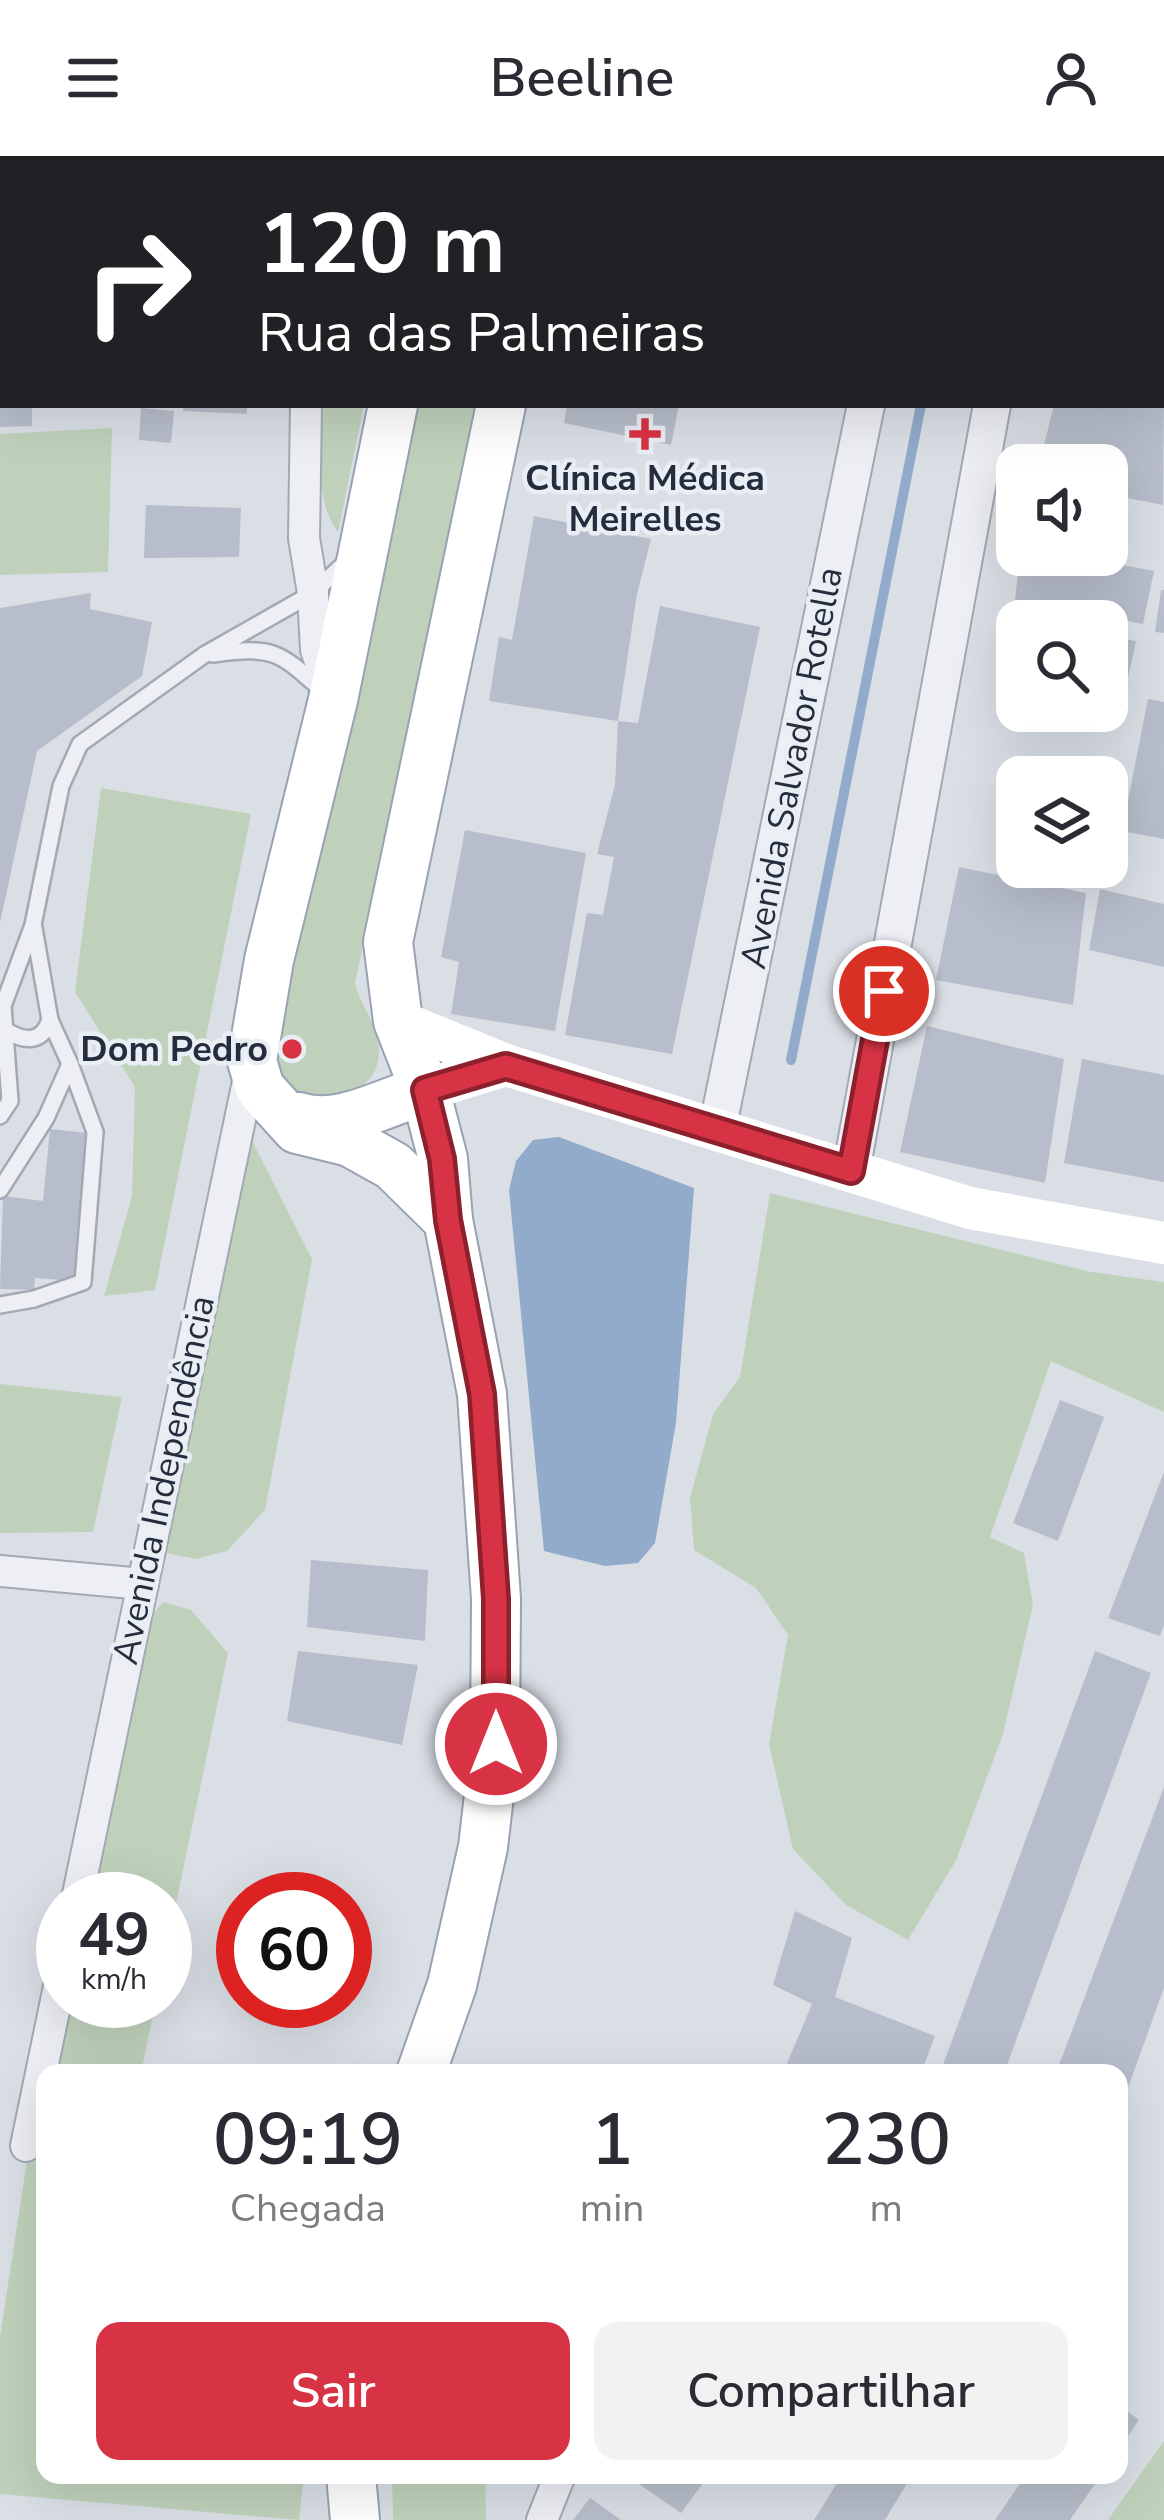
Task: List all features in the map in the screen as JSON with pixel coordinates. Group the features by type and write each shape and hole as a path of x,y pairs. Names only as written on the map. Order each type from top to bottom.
{"main road":[{"name":"Avenida Independência","path":"252,1061 269,960 333,700 392,408"},
{"path":"424,2064 452,1985 482,1846 496,1744 496,1599 482,1394 448,1220 442,1159 425,1090 398,1021 388,942 499,408"},
{"path":"398,1021 506,1066 970,1208 1164,1243"},
{"path":"252,1061 260,1088 297,1129 350,1142 393,1166 448,1220"},
{"path":"273,1104 306,1120 345,1118 506,1066"},
{"path":"352,2484 356,2520"}],"street":[{"path":"306,408 304,538 314,593 316,650 333,700"},
{"name":"Avenida Salvador Rotella","path":"717,1130 865,408"},
{"path":"851,1171 991,408"},
{"name":"Avenida Independência","path":"83,1872 252,1061"},
{"path":"0,1571 143,1584"},
{"path":"42,2064 50,2028"},
{"path":"24,2146 36,2091"},
{"path":"542,2520 556,2484"}],"lane":[{"path":"0,1116 10,1101 3,1006 33,926 61,785 80,744 204,655 314,593 362,546"},
{"path":"204,655 254,649 282,655 333,700"},
{"path":"0,1305 83,1282 95,1132 50,1020 33,926"},
{"path":"4,1030 32,1040 46,1030 50,1020"},
{"path":"0,1190 46,1118 70,1064"}],"green space":[{"path":"324,408 363,408 338,532 325,504"},
{"path":"408,408 479,408 355,983 377,1036 376,1067 352,1092 317,1099 292,1090 270,1052"},
{"path":"112,428 108,572 0,575 0,434"},
{"path":"101,788 251,814 155,1290 104,1296 132,1196 135,1087 75,992"},
{"path":"250,1137 312,1259 265,1510 227,1551 196,1559 166,1553"},
{"path":"770,1193 1091,1272 1164,1282 1164,1412 1051,1361 990,1537 1024,1553 1033,1605 1003,1734 956,1860 908,1940 846,1905 793,1849 769,1744 788,1635 756,1588 694,1550 690,1498 713,1414 740,1377"},
{"path":"0,1384 122,1397 93,1532 0,1533"},
{"path":"163,1602 191,1610 228,1653 183,1872 97,1872 149,1619"},
{"path":"63,2028 150,2028 143,2064 56,2064"},
{"path":"27,2161 36,2162 36,2484 303,2484 299,2520 0,2494 0,2337"},
{"path":"1164,2441 1164,2520 1108,2520"},
{"path":"392,2484 485,2484 486,2520 393,2520"}],"water":[{"path":"559,1137 694,1188 676,1423 655,1543 638,1563 605,1566 544,1551 509,1190 516,1161 533,1140"}],"building":[{"path":"0,408 32,408 32,426 0,427"},
{"path":"141,408 174,411 171,443 139,440"},
{"path":"247,408 247,414 183,411"},
{"name":"Clínica Médica Meirelles","path":"566,408 678,408 671,445 564,423"},
{"path":"1053,408 1164,408 1163,505 1128,498 1128,444 1044,444"},
{"path":"146,505 241,508 239,557 144,558"},
{"path":"534,516 651,539 637,594 618,721 489,701 499,637 512,640"},
{"path":"1128,566 1154,571 1143,624 1128,621 1128,600 1015,600 1018,576 1128,576"},
{"path":"1164,590 1164,633 1155,632"},
{"path":"91,593 90,609 152,622 142,676 37,751 0,923 0,608"},
{"path":"660,606 760,627 672,1054 565,1035 587,913 603,915 614,857 597,854 615,785 618,721 638,723"},
{"path":"1128,640 1136,641 1128,678"},
{"path":"1148,699 1164,702 1164,839 1128,832 1128,801"},
{"path":"465,830 586,853 555,1031 451,1014 459,962 441,957"},
{"path":"959,867 996,875 996,888 1062,888 1086,893 1073,1005 936,980"},
{"path":"1100,889 1164,904 1164,967 1089,950"},
{"path":"927,1026 1064,1059 1045,1183 900,1152"},
{"path":"1082,1059 1164,1075 1164,1182 1064,1163"},
{"path":"50,1129 88,1133 75,1281 35,1278 34,1290 0,1289 3,1196 43,1201"},
{"path":"1060,1400 1104,1417 1058,1541 1013,1523"},
{"path":"1164,1472 1164,1625 1160,1636 1108,1618"},
{"path":"311,1560 428,1570 425,1641 307,1627"},
{"path":"298,1651 418,1665 402,1745 287,1721"},
{"path":"1095,1651 1151,1673 1007,2064 943,2064"},
{"path":"1164,1787 1164,1988 1128,2088 1128,2064 1059,2064"},
{"path":"795,1911 852,1938 835,1997 935,2036 924,2064 787,2064 812,2004 773,1985"},
{"path":"1128,2412 1139,2420 1128,2436"},
{"path":"639,2484 702,2484 681,2513"},
{"path":"836,2484 907,2484 885,2520 814,2520"},
{"path":"1020,2484 1095,2484 1070,2520 995,2520"},
{"path":"590,2498 621,2520 573,2520"}],"waterway":[{"path":"791,1060 920,408"}],"place":[{"name":"Clínica Médica Meirelles","path":"645,434"},
{"name":"Dom Pedro","path":"292,1049"}],"route":[{"path":"496,1744 496,1599 482,1394 448,1220 442,1159 425,1090 506,1066 851,1171 884,991"}]}
